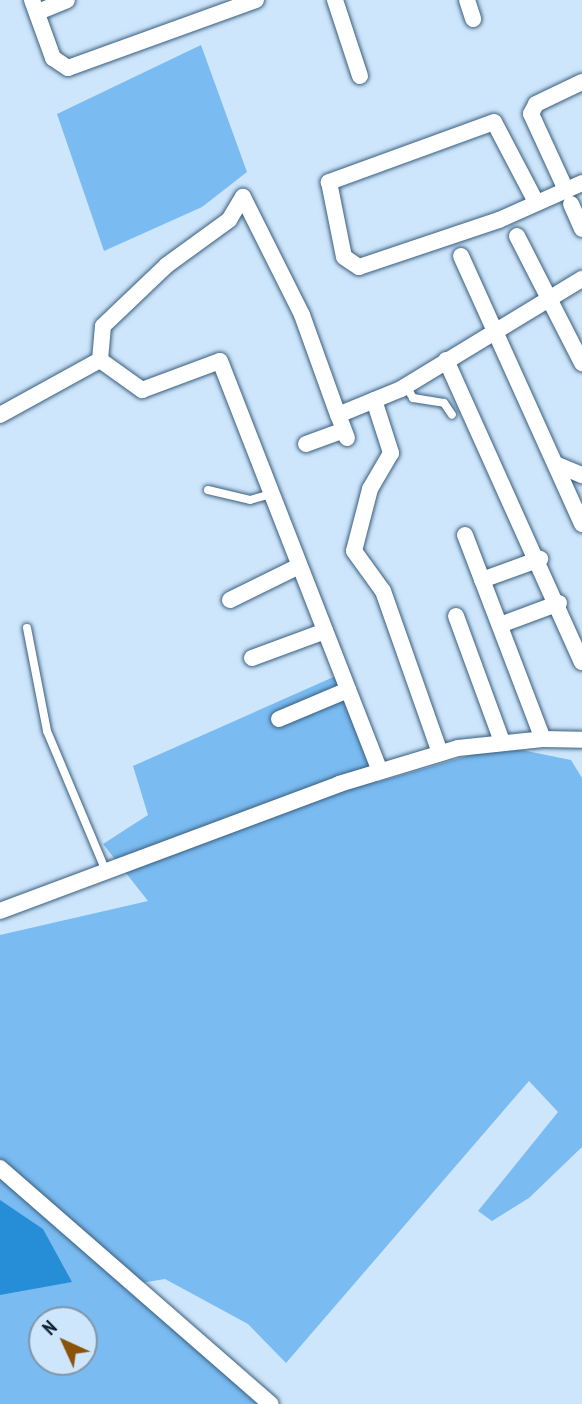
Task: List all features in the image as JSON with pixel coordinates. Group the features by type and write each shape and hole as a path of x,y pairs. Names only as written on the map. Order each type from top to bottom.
{"street":[{"path":"67,0 35,6 53,58 68,68 257,0"},
{"path":"335,0 360,76"},
{"path":"467,0 472,19"},
{"path":"582,82 536,104 531,114 582,229"},
{"path":"536,202 494,122 330,182 344,257 359,267 536,202 569,197 582,183"},
{"path":"100,360 103,326 249,198 262,244 302,315 343,428"},
{"path":"517,236 582,363"},
{"path":"461,256 499,332 582,524"},
{"path":"306,444 343,428 374,400 406,386 446,360 499,332 582,279"},
{"path":"0,415 100,360"},
{"path":"100,360 142,390 220,361 380,771"},
{"path":"446,360 540,559 582,662"},
{"path":"374,400 391,453 370,488 354,551 383,591 440,753"},
{"path":"558,466 582,475"},
{"path":"464,535 543,739"},
{"path":"482,580 540,559"},
{"path":"230,600 299,566"},
{"path":"500,625 559,603"},
{"path":"456,616 502,742"},
{"path":"252,658 325,631"},
{"path":"279,719 348,690"},
{"path":"0,911 105,869 380,771 440,753 502,742 543,739 582,742"},
{"path":"0,1168 271,1404"}],"lane":[{"path":"406,386 413,398 444,403 452,415"},
{"path":"208,490 250,500 271,494"},
{"path":"27,628 47,731 105,869"}],"shaded area":[{"path":"201,45 247,172 202,207 104,251 57,114"},
{"path":"338,675 378,782 502,746 571,760 582,778 582,1147 529,1198 492,1221 478,1211 558,1112 529,1081 286,1363 248,1324 165,1279 129,1285 257,1404 0,1404 0,935 148,901 103,844 148,815 133,766"},
{"path":"0,1200 43,1229 72,1282 0,1295"}]}
